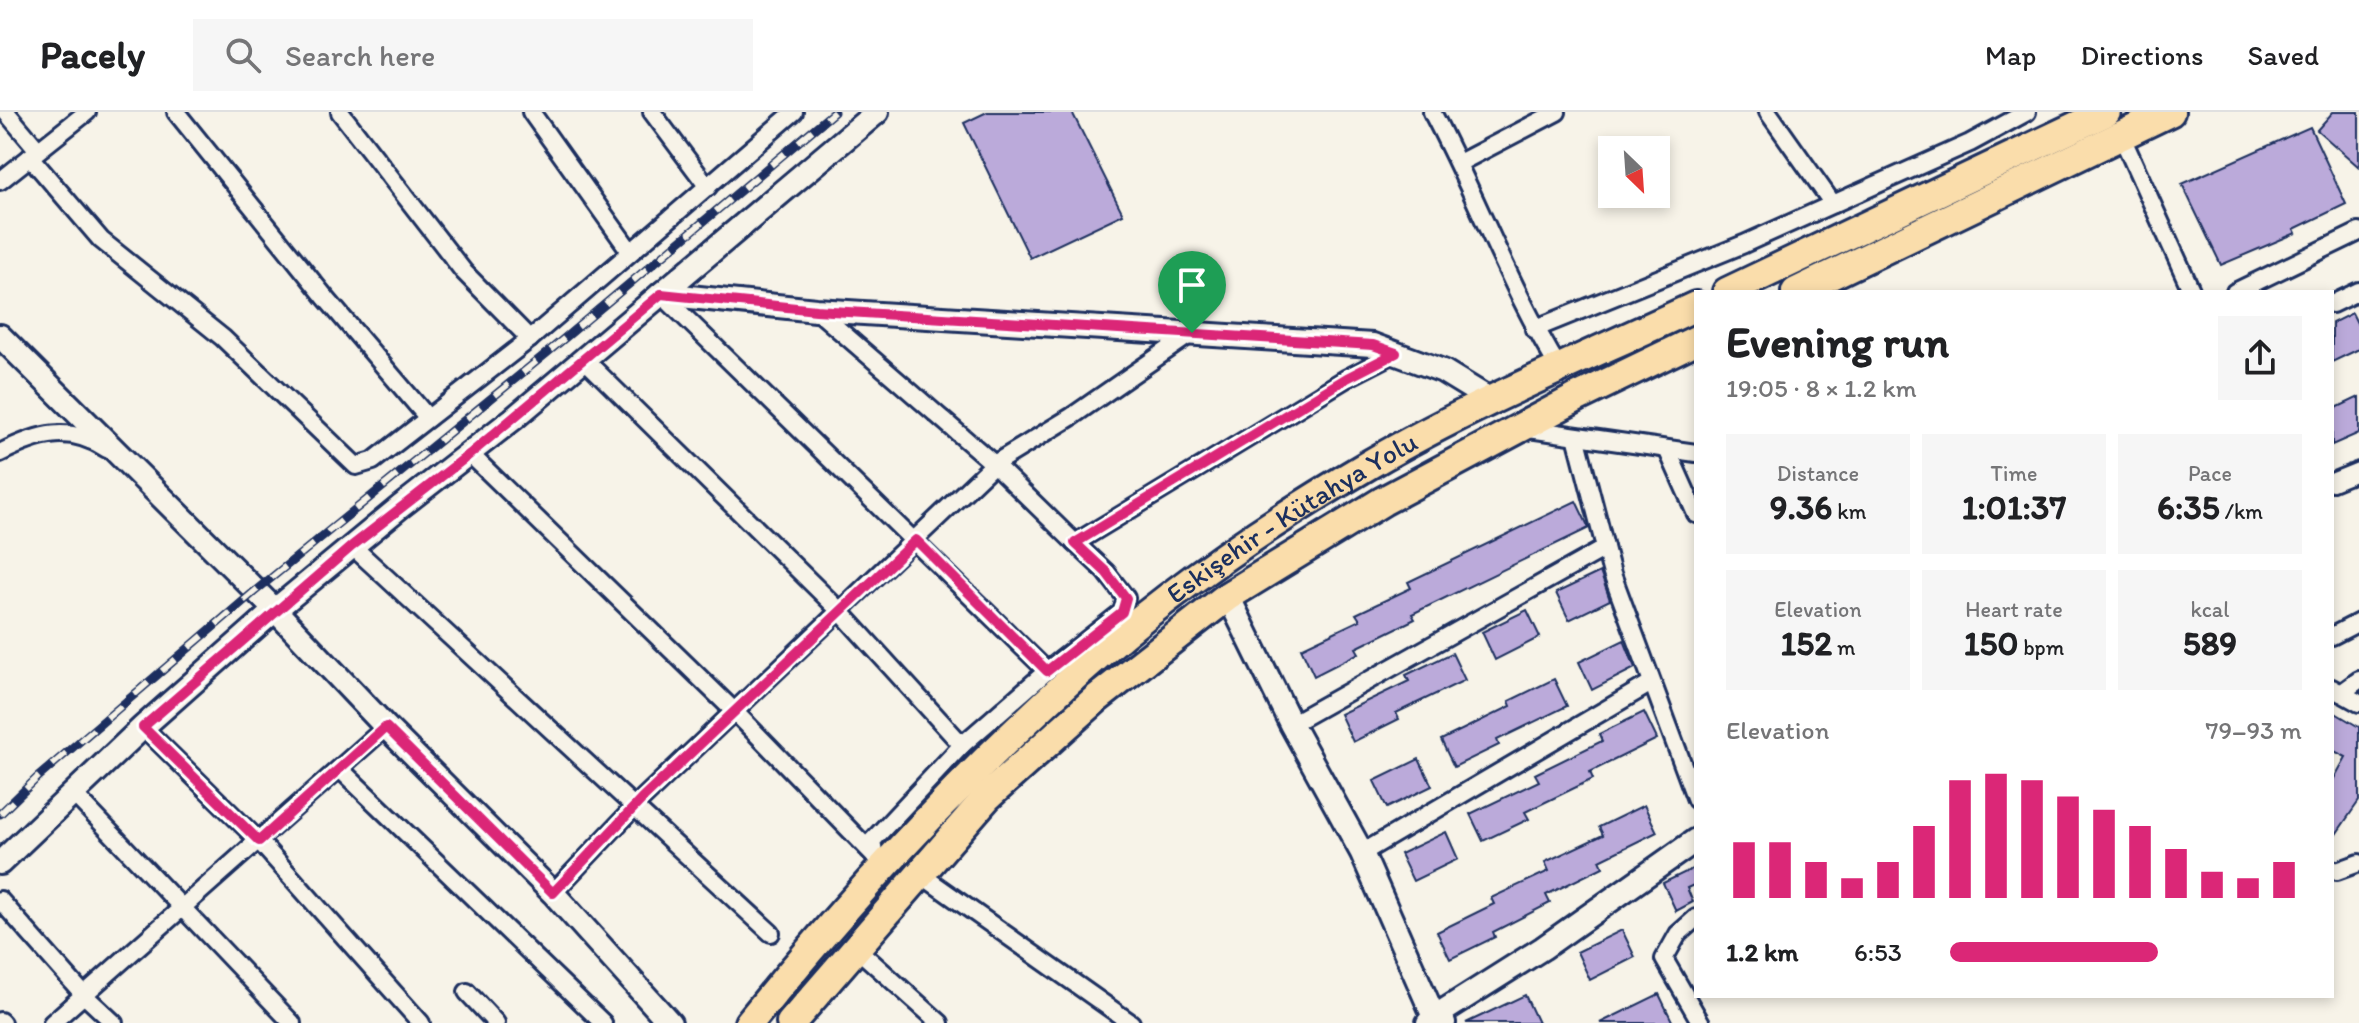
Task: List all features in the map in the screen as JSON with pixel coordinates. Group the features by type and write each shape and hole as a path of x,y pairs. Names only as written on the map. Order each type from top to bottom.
{"highway":[{"path":"1732,290 2113,124 2170,112"},
{"path":"1800,290 2113,124"},
{"name":"Eskişehir - Kütahya Yolu","path":"749,1023 877,860 1050,697 1167,598 1251,538 1371,463 1492,401 1694,307"},
{"name":"Eskişehir - Kütahya Yolu","path":"791,1023 987,797 1074,718 1228,596 1383,501 1694,341"}],"street":[{"path":"6,112 101,240 223,338 356,466 373,461 530,339 794,112"},
{"path":"0,181 87,112"},
{"path":"176,112 325,297 428,418"},
{"path":"340,112 464,272 530,339"},
{"path":"531,112 630,251"},
{"path":"652,112 708,187"},
{"path":"0,863 143,727 275,610 470,454 877,112"},
{"path":"1432,112 1459,163 1534,329 1560,370"},
{"path":"1459,163 1557,112"},
{"path":"1768,112 1833,204"},
{"path":"1534,329 1744,244 1970,143 2027,112"},
{"path":"2113,124 2191,290"},
{"path":"2239,290 2359,232"},
{"path":"2334,303 2359,291"},
{"path":"661,294 816,310 1373,345 1443,371 1492,401"},
{"path":"661,294 1047,671"},
{"path":"816,310 994,464 1106,572 1126,598 1122,612 1047,671 962,745 872,841 877,860"},
{"path":"553,893 636,806 994,464 1071,417 1192,333"},
{"path":"0,336 553,893 670,1023"},
{"path":"1075,543 1347,378 1396,353"},
{"path":"583,358 841,612 962,745"},
{"path":"1520,428 1694,453"},
{"path":"0,453 26,440 61,432 92,440 123,459"},
{"path":"1576,436 1612,574 1694,793"},
{"path":"1667,449 1694,510"},
{"path":"470,454 735,712 877,860"},
{"path":"2334,481 2359,471"},
{"path":"352,546 771,933"},
{"path":"1291,724 1605,548"},
{"path":"1228,596 1291,724 1362,853 1435,1021 1694,841"},
{"path":"2334,635 2359,622"},
{"path":"2336,690 2359,680"},
{"path":"1362,853 1651,683"},
{"path":"2336,690 2359,703"},
{"path":"143,727 259,841 421,1023"},
{"path":"52,1023 386,727"},
{"path":"340,769 603,1023"},
{"path":"74,794 292,1023"},
{"path":"2334,870 2359,863"},
{"path":"920,874 1131,1023"},
{"path":"0,900 84,995 114,1023"},
{"path":"1694,920 1678,934 1664,959 1701,1023"},
{"path":"855,947 940,1023"},
{"path":"467,992 496,1023"}],"building":[{"path":"987,112 1072,112 1123,214 1030,258 964,123"},
{"path":"2333,112 2359,112 2359,167 2317,130"},
{"path":"2310,127 2346,204 2294,229 2296,233 2221,265 2182,184"},
{"path":"2352,313 2359,327 2359,349 2334,361 2334,322"},
{"path":"2359,397 2359,433 2334,444 2334,409"},
{"path":"1576,501 1589,528 1412,614 1415,619 1356,648 1359,653 1314,676 1301,648 1360,620 1356,614 1411,588 1408,582"},
{"path":"1600,572 1610,600 1569,620 1556,593"},
{"path":"1527,610 1540,637 1495,660 1482,632"},
{"path":"1624,640 1635,668 1592,690 1579,662"},
{"path":"1452,653 1465,680 1396,713 1399,719 1353,742 1340,714 1409,681 1406,675"},
{"path":"1554,679 1567,706 1497,740 1499,745 1454,767 1441,740 1511,706 1509,701"},
{"path":"1644,712 1657,739 1590,772 1593,779 1525,812 1529,819 1483,841 1470,814 1539,781 1535,774 1602,741 1599,734"},
{"path":"2334,712 2359,727 2359,801 2334,837 2334,778 2346,757 2334,751"},
{"path":"1419,759 1432,786 1387,808 1374,781"},
{"path":"1644,805 1657,832 1600,860 1603,867 1546,895 1550,903 1493,932 1495,937 1450,959 1437,932 1494,904 1491,898 1549,871 1545,862 1603,835 1599,827"},
{"path":"1446,832 1458,859 1413,881 1400,854"},
{"path":"1694,868 1694,885 1687,888 1693,902 1676,911 1663,883"},
{"path":"1622,930 1635,957 1590,980 1577,952"},
{"path":"1659,994 1673,1023 1600,1023"},
{"path":"1525,995 1538,1023 1466,1023"}],"railway":[{"path":"0,814 37,778 254,592 548,352 834,112"}],"route":[{"path":"661,294 816,310 1192,333 1373,345 1396,353 1347,378 1075,543 1106,572 1126,598 1122,612 1047,671 916,540 642,799 553,893 386,727 259,841 143,727 275,610 513,419 661,294"}]}
